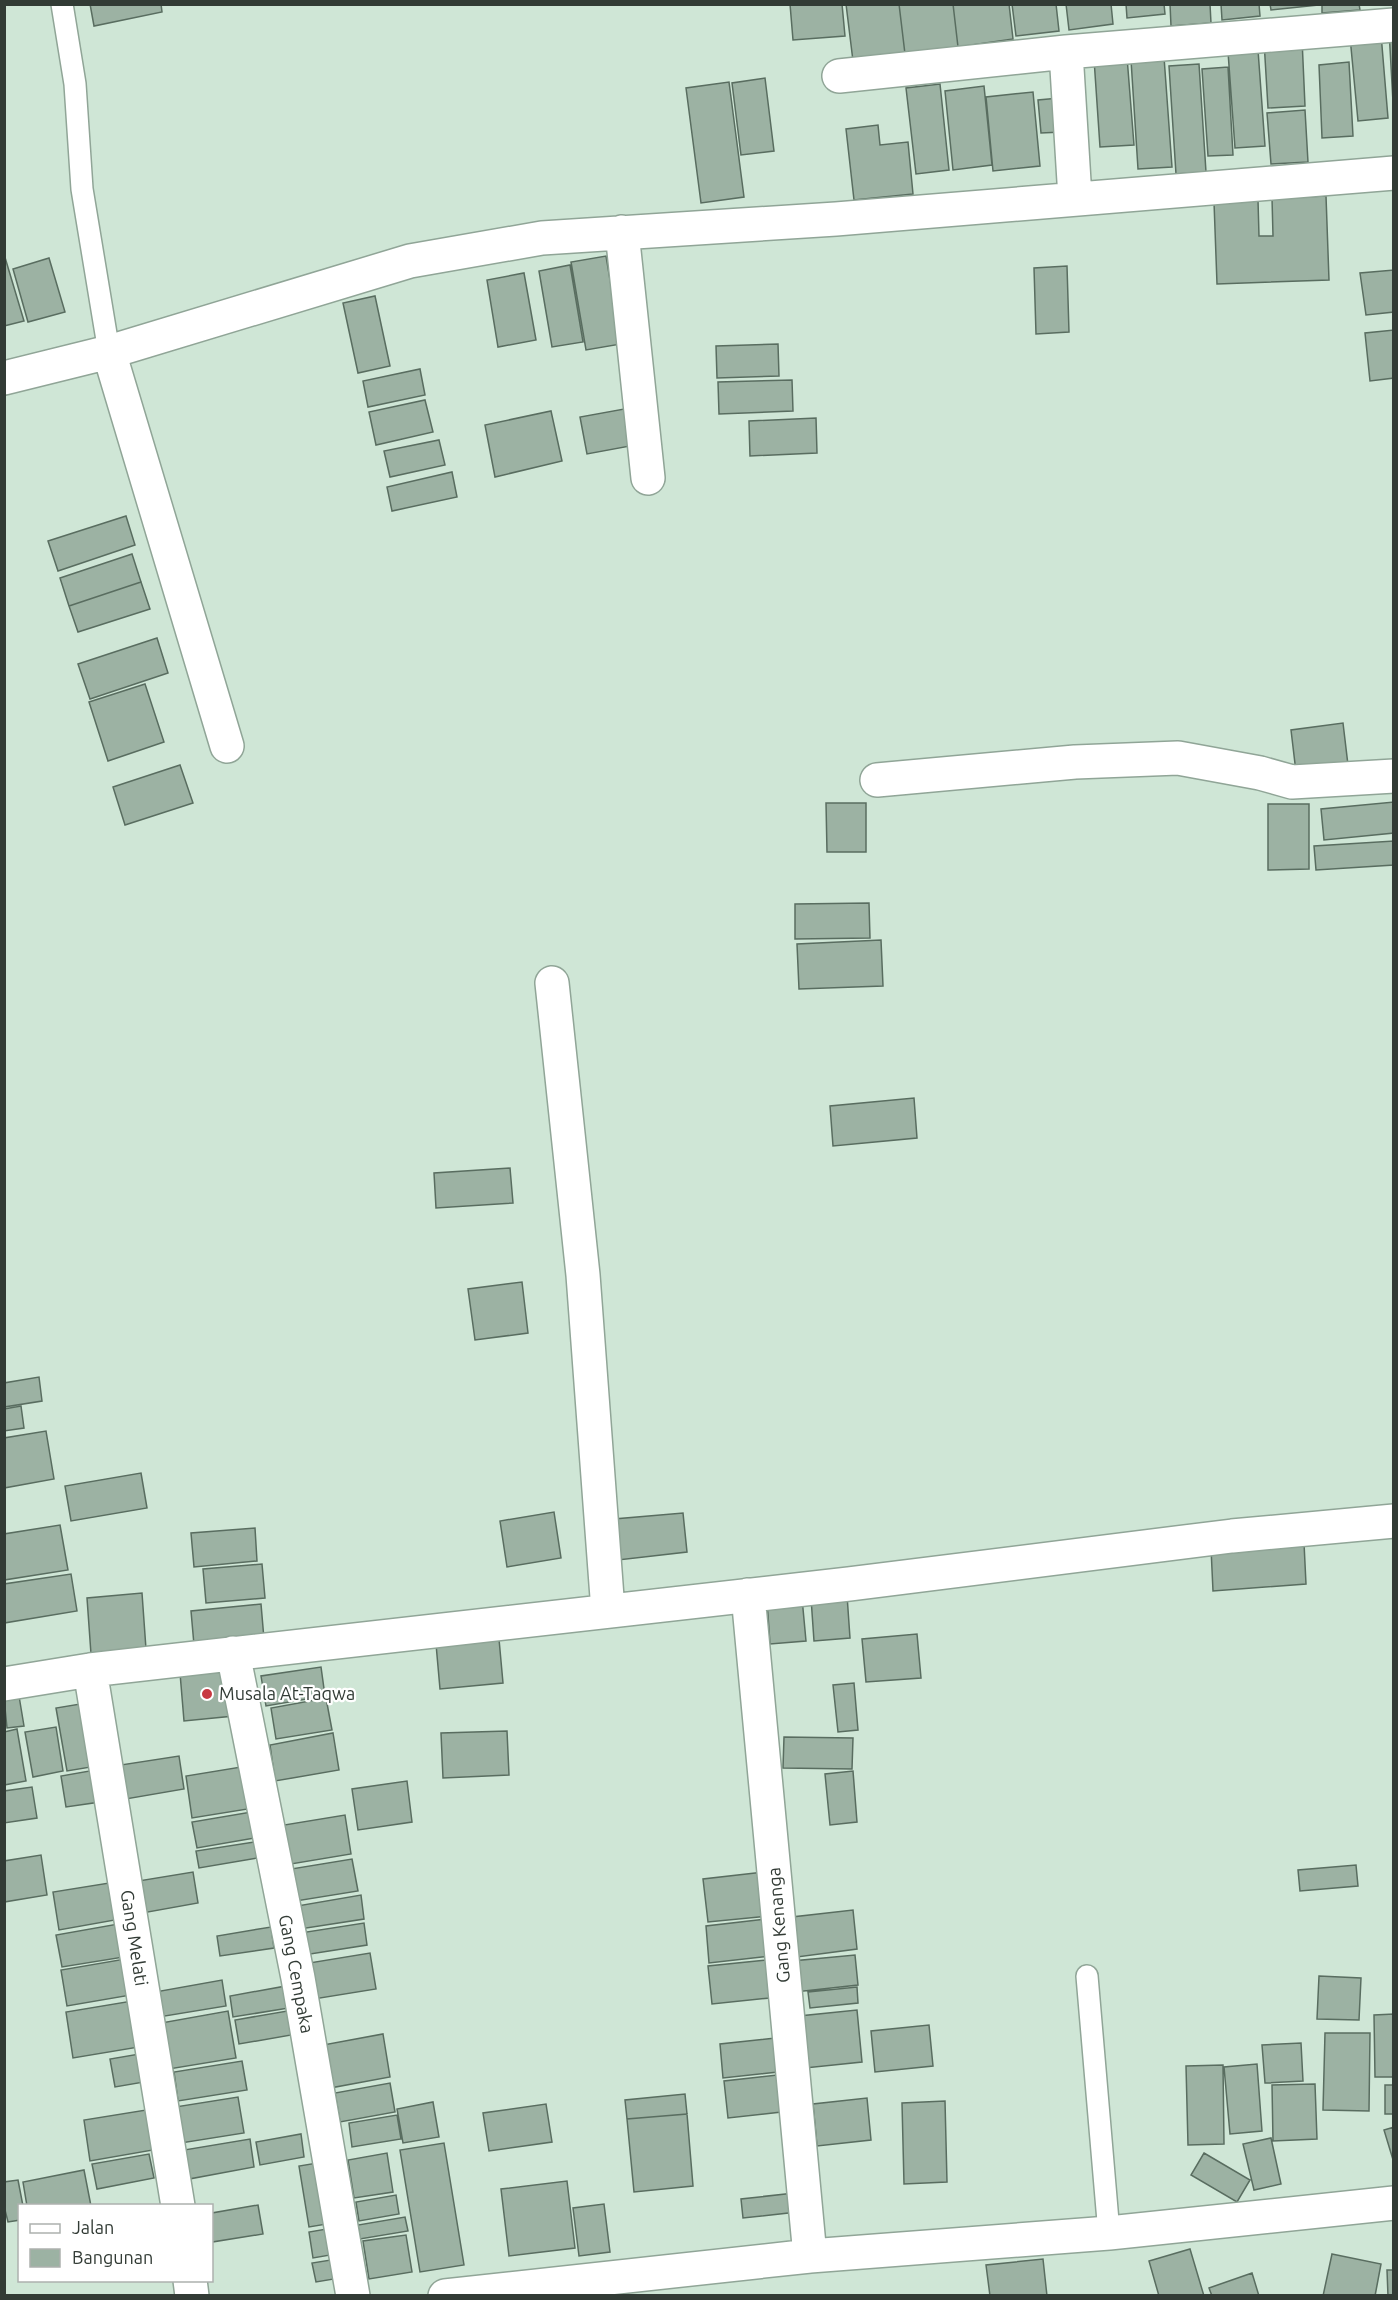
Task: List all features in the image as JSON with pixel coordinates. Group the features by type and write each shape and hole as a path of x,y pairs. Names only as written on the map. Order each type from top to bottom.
{"street":[{"path":"839,76 1066,52 1394,25"},
{"path":"1066,52 1075,198"},
{"path":"4,378 110,352 410,261 542,238 836,219 1394,173"},
{"path":"622,232 648,478"},
{"path":"110,352 227,746"},
{"path":"877,780 1075,762 1178,758 1260,773 1292,782 1394,776"},
{"path":"552,984 583,1275 608,1611"},
{"path":"4,1684 90,1670 233,1653 748,1595 1232,1536 1394,1521"},
{"name":"Gang Kenanga","path":"748,1595 810,2256"},
{"name":"Gang Cempaka","path":"233,1653 298,1978 353,2295"},
{"name":"Gang Melati","path":"90,1670 178,2204"},
{"path":"445,2295 810,2256 1109,2233 1394,2204"}],"lane":[{"path":"62,4 75,84 82,189 110,352"},
{"path":"1087,1976 1109,2233"}],"building":[{"path":"90,4 161,4 162,12 94,26"},
{"path":"790,4 842,4 845,36 793,40"},
{"path":"846,4 899,4 905,54 853,61"},
{"path":"899,4 953,4 958,47 905,54"},
{"path":"953,4 1009,4 1013,39 958,47"},
{"path":"1012,4 1056,4 1059,31 1016,36"},
{"path":"1066,4 1111,4 1113,24 1069,30"},
{"path":"1126,4 1164,4 1165,14 1127,18"},
{"path":"1170,4 1210,4 1211,23 1171,26"},
{"path":"1221,4 1259,4 1260,16 1222,20"},
{"path":"1270,4 1318,4 1318,5 1271,10"},
{"path":"1322,4 1359,4 1360,10 1322,13"},
{"path":"1389,30 1394,30 1394,120"},
{"path":"1381,34 1388,118 1358,121 1350,37"},
{"path":"1302,39 1305,106 1268,108 1264,41"},
{"path":"1258,50 1265,146 1235,148 1228,52"},
{"path":"1127,57 1134,145 1100,147 1094,59"},
{"path":"1164,57 1172,167 1138,169 1131,60"},
{"path":"1349,62 1353,136 1322,138 1319,65"},
{"path":"1199,64 1206,172 1176,174 1169,66"},
{"path":"1228,67 1233,155 1208,156 1202,69"},
{"path":"765,78 774,151 741,155 732,83"},
{"path":"729,82 744,197 701,203 686,88"},
{"path":"940,84 949,170 916,174 906,88"},
{"path":"984,86 992,165 953,170 945,91"},
{"path":"1033,92 1040,166 993,171 986,97"},
{"path":"1059,98 1062,132 1041,133 1038,100"},
{"path":"1305,110 1308,162 1271,164 1267,113"},
{"path":"878,125 880,145 908,142 913,194 854,200 846,129"},
{"path":"1326,196 1329,280 1217,284 1214,202 1258,200 1259,236 1273,236 1272,198"},
{"path":"4,254 24,321 4,326"},
{"path":"606,256 621,344 586,350 571,262"},
{"path":"49,258 65,312 28,322 13,269"},
{"path":"570,265 583,342 552,347 539,271"},
{"path":"1067,266 1069,332 1036,334 1034,268"},
{"path":"1394,270 1394,312 1366,315 1360,273"},
{"path":"524,273 536,340 498,347 487,280"},
{"path":"375,296 390,366 358,373 343,303"},
{"path":"1394,330 1394,378 1370,381 1365,333"},
{"path":"778,344 779,376 717,378 716,346"},
{"path":"420,369 425,395 368,407 363,381"},
{"path":"792,380 793,411 719,414 718,382"},
{"path":"425,400 433,432 376,445 369,412"},
{"path":"635,407 641,444 587,454 580,417"},
{"path":"551,411 562,461 495,477 485,425"},
{"path":"816,418 817,453 750,456 749,421"},
{"path":"439,440 445,465 390,477 384,451"},
{"path":"452,472 457,497 392,511 387,487"},
{"path":"126,516 135,545 58,571 48,541"},
{"path":"132,554 141,582 69,606 60,578"},
{"path":"141,582 150,609 78,632 69,606"},
{"path":"157,638 168,673 90,699 78,664"},
{"path":"145,684 164,742 108,761 89,702"},
{"path":"1343,723 1348,765 1296,772 1291,730"},
{"path":"180,765 193,803 125,825 113,787"},
{"path":"1394,802 1394,833 1324,840 1321,809"},
{"path":"826,803 866,803 866,852 827,852"},
{"path":"1268,804 1309,804 1309,869 1268,870"},
{"path":"1394,841 1394,865 1316,870 1314,846"},
{"path":"869,903 870,938 795,939 795,904"},
{"path":"881,940 883,986 799,989 797,944"},
{"path":"914,1098 917,1138 833,1146 830,1106"},
{"path":"510,1168 513,1203 436,1208 434,1173"},
{"path":"522,1282 528,1333 475,1340 468,1289"},
{"path":"39,1377 42,1401 4,1407 4,1383"},
{"path":"21,1406 24,1428 4,1431 4,1409"},
{"path":"46,1431 54,1479 4,1488 4,1438"},
{"path":"141,1473 147,1508 71,1521 65,1486"},
{"path":"554,1512 561,1558 507,1567 500,1521"},
{"path":"683,1513 687,1552 618,1560 614,1519"},
{"path":"60,1525 68,1570 4,1580 4,1534"},
{"path":"255,1528 257,1561 194,1567 191,1533"},
{"path":"1304,1543 1306,1584 1213,1591 1211,1548"},
{"path":"262,1564 265,1598 206,1603 203,1569"},
{"path":"71,1574 77,1611 4,1623 4,1584"},
{"path":"142,1593 146,1649 91,1654 87,1598"},
{"path":"847,1595 850,1638 814,1641 811,1598"},
{"path":"802,1598 806,1641 770,1644 767,1601"},
{"path":"261,1604 264,1639 194,1645 191,1611"},
{"path":"917,1634 921,1678 866,1682 862,1639"},
{"path":"499,1639 503,1683 440,1689 436,1644"},
{"path":"321,1667 325,1696 266,1706 261,1676"},
{"name":"Musala At-Taqwa","path":"230,1668 234,1716 184,1721 180,1673"},
{"path":"854,1683 858,1730 838,1732 833,1685"},
{"path":"19,1696 24,1726 7,1728 4,1698"},
{"path":"326,1698 332,1730 276,1739 271,1708"},
{"path":"86,1703 97,1766 67,1771 56,1708"},
{"path":"56,1727 63,1771 33,1777 25,1732"},
{"path":"17,1729 26,1781 4,1785 4,1732"},
{"path":"507,1731 509,1775 443,1778 441,1733"},
{"path":"333,1733 339,1770 275,1781 270,1745"},
{"path":"784,1737 853,1738 852,1769 783,1768"},
{"path":"179,1756 184,1789 120,1800 114,1766"},
{"path":"247,1766 254,1808 192,1818 186,1776"},
{"path":"95,1770 100,1802 66,1807 61,1776"},
{"path":"853,1771 857,1822 830,1825 825,1774"},
{"path":"407,1781 412,1822 358,1830 352,1789"},
{"path":"32,1787 37,1818 4,1823 4,1791"},
{"path":"257,1811 261,1837 197,1848 192,1822"},
{"path":"345,1815 351,1854 291,1864 284,1825"},
{"path":"261,1841 263,1857 199,1868 196,1851"},
{"path":"41,1855 47,1895 4,1902 4,1861"},
{"path":"352,1859 358,1891 296,1901 291,1869"},
{"path":"1356,1865 1358,1886 1300,1891 1298,1870"},
{"path":"193,1872 198,1903 137,1914 132,1882"},
{"path":"765,1872 769,1916 708,1922 703,1879"},
{"path":"109,1883 115,1920 59,1930 53,1892"},
{"path":"361,1895 364,1919 300,1929 297,1906"},
{"path":"853,1910 857,1949 797,1957 792,1917"},
{"path":"766,1919 770,1956 709,1963 706,1926"},
{"path":"364,1923 367,1945 304,1955 300,1933"},
{"path":"118,1924 124,1957 62,1967 56,1935"},
{"path":"271,1927 274,1948 220,1956 217,1936"},
{"path":"370,1953 376,1989 314,1999 309,1963"},
{"path":"855,1955 858,1985 795,1992 792,1961"},
{"path":"125,1959 131,1995 67,2006 61,1970"},
{"path":"766,1960 770,1998 712,2004 708,1966"},
{"path":"1319,1976 1361,1978 1359,2020 1317,2019"},
{"path":"222,1980 226,2006 159,2017 155,1992"},
{"path":"286,1986 289,2008 233,2017 230,1996"},
{"path":"857,1987 858,2003 810,2008 808,1992"},
{"path":"138,2000 145,2046 73,2058 66,2012"},
{"path":"293,2010 297,2034 239,2044 235,2020"},
{"path":"857,2010 862,2062 805,2068 799,2016"},
{"path":"228,2011 236,2058 169,2069 161,2023"},
{"path":"1394,2014 1394,2077 1375,2077 1374,2015"},
{"path":"929,2025 933,2066 875,2072 871,2031"},
{"path":"1325,2033 1370,2033 1369,2111 1323,2110"},
{"path":"383,2034 390,2077 330,2088 323,2045"},
{"path":"784,2037 787,2071 723,2078 720,2044"},
{"path":"1301,2043 1303,2081 1265,2083 1262,2045"},
{"path":"145,2053 150,2081 115,2087 110,2059"},
{"path":"242,2061 247,2090 178,2101 174,2072"},
{"path":"1257,2064 1262,2131 1230,2134 1224,2067"},
{"path":"1223,2065 1224,2144 1188,2145 1186,2066"},
{"path":"786,2074 790,2111 728,2118 724,2081"},
{"path":"390,2083 395,2112 340,2122 335,2093"},
{"path":"1315,2084 1317,2139 1273,2141 1272,2085"},
{"path":"1385,2085 1394,2085 1394,2114 1385,2114"},
{"path":"685,2094 687,2114 627,2119 625,2100"},
{"path":"238,2097 244,2133 181,2143 175,2107"},
{"path":"867,2098 871,2140 817,2146 813,2104"},
{"path":"945,2101 947,2182 904,2184 902,2103"},
{"path":"433,2102 439,2137 403,2143 397,2109"},
{"path":"546,2104 552,2142 489,2151 483,2113"},
{"path":"146,2110 153,2150 90,2161 84,2120"},
{"path":"687,2114 693,2186 634,2192 627,2119"},
{"path":"397,2115 401,2139 352,2147 349,2123"},
{"path":"1394,2127 1394,2163 1384,2130"},
{"path":"301,2134 304,2157 260,2165 256,2142"},
{"path":"1271,2138 1281,2184 1254,2190 1243,2144"},
{"path":"250,2139 254,2167 189,2179 184,2150"},
{"path":"444,2143 464,2265 420,2272 400,2150"},
{"path":"387,2153 393,2192 354,2198 348,2160"},
{"path":"1204,2153 1250,2180 1237,2202 1191,2175"},
{"path":"149,2154 154,2178 97,2189 92,2164"},
{"path":"329,2161 339,2222 309,2227 299,2166"},
{"path":"84,2170 91,2204 27,2204 23,2182"},
{"path":"18,2180 23,2204 18,2204 18,2220 8,2222 4,2206 4,2182"},
{"path":"567,2181 575,2248 509,2256 501,2189"},
{"path":"794,2193 797,2212 743,2218 741,2199"},
{"path":"396,2195 399,2214 359,2221 356,2202"},
{"path":"604,2204 610,2252 579,2256 573,2208"},
{"path":"258,2205 263,2234 213,2242 213,2213"},
{"path":"405,2217 408,2231 360,2239 358,2225"},
{"path":"338,2227 342,2253 313,2258 309,2232"},
{"path":"406,2235 412,2272 369,2279 363,2241"},
{"path":"1190,2249 1204,2296 1159,2296 1149,2261"},
{"path":"1332,2254 1381,2264 1375,2296 1323,2296"},
{"path":"343,2258 346,2277 316,2282 312,2263"},
{"path":"1043,2259 1047,2296 990,2296 986,2265"},
{"path":"1387,2270 1394,2270 1394,2296 1388,2296"},
{"path":"1252,2273 1259,2296 1212,2296 1209,2288"}],"place":[{"name":"Musala At-Taqwa","path":"207,1694"}]}
